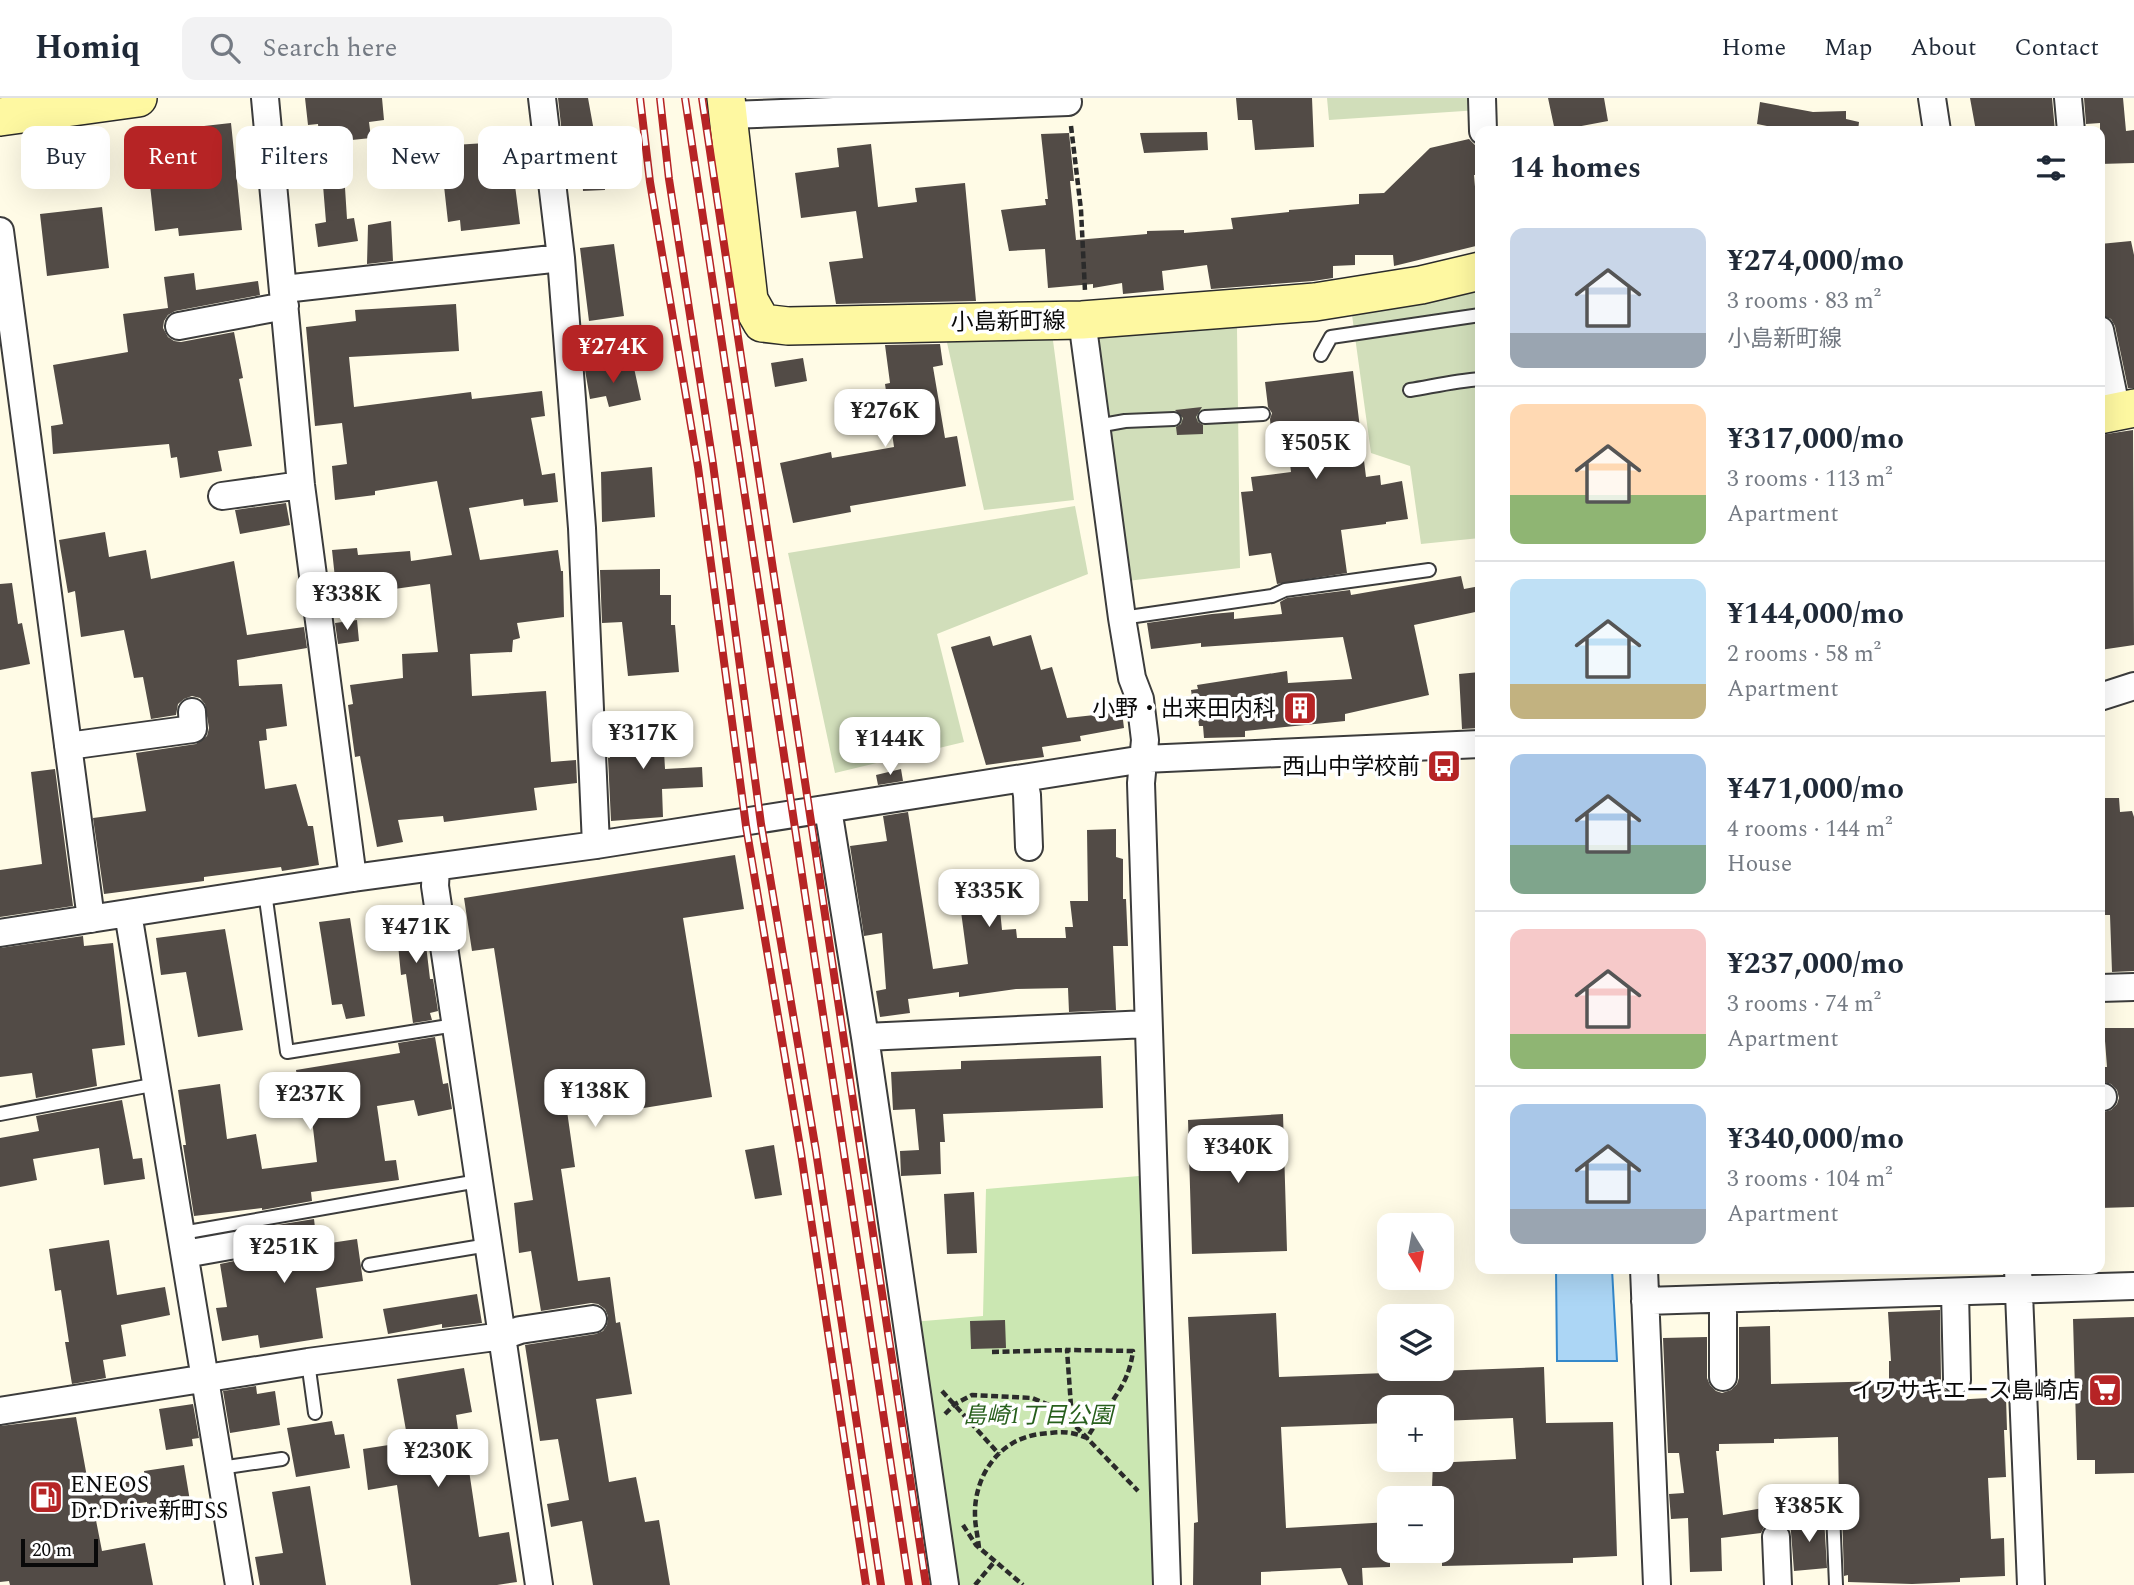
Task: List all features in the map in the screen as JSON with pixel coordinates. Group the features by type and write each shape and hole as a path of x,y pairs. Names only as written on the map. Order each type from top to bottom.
{"main road":[{"path":"0,117 138,98"},
{"name":"小島新町線","path":"728,106 749,300 762,323 788,326 1082,320 1315,302 1421,285 1475,272"}],"street":[{"path":"265,98 301,485 353,878"},
{"path":"542,98 561,258 582,528 596,845"},
{"path":"1482,98 1483,126"},
{"path":"1932,98 1937,126"},
{"path":"2068,98 2071,126"},
{"path":"728,106 1068,102"},
{"path":"0,231 91,919"},
{"path":"179,326 284,298 561,258"},
{"path":"1082,320 1122,618 1132,678 1140,699 1145,740 1141,783 1167,1585"},
{"path":"2105,354 2117,412"},
{"path":"222,496 301,485"},
{"path":"2105,695 2134,686"},
{"path":"68,746 193,729 192,712"},
{"path":"0,933 353,878 596,845 1024,780 1144,759 1475,744"},
{"path":"1024,780 1029,847"},
{"path":"828,809 865,1037 945,1585"},
{"path":"436,867 435,886 539,1585"},
{"path":"128,913 239,1585"},
{"path":"2105,988 2134,987"},
{"path":"865,1037 1148,1024"},
{"path":"183,1244 241,1244"},
{"path":"1644,1274 1657,1585"},
{"path":"1645,1301 1955,1292 2019,1279 2134,1286"},
{"path":"2019,1279 2031,1585"},
{"path":"1955,1292 1957,1380"},
{"path":"1723,1299 1723,1377"},
{"path":"0,1411 503,1336 520,1330 593,1319"},
{"path":"1776,1537 1778,1585"}],"lane":[{"path":"1321,355 1331,337 1475,316"},
{"path":"1410,390 1450,381 1475,379"},
{"path":"1205,417 1263,414"},
{"path":"1097,426 1125,421 1174,419"},
{"path":"1122,618 1272,596 1285,590 1429,570"},
{"path":"265,892 287,1052 456,1026"},
{"path":"0,1114 157,1084"},
{"path":"183,1244 478,1181"},
{"path":"369,1265 488,1245"},
{"path":"308,1363 315,1413"},
{"path":"220,1468 282,1459"},
{"path":"1833,1511 1836,1585"}],"path":[{"path":"1068,102 1081,210 1086,294 1082,320"},
{"path":"1067,1350 1072,1422"},
{"path":"992,1352 1133,1351 1130,1371 1087,1438"},
{"path":"941,1423 955,1404 972,1395 1032,1398 1059,1409 1142,1495"},
{"path":"955,1404 999,1454"},
{"path":"979,1549 975,1514 980,1484 992,1459 1009,1445 1033,1435 1069,1431 1087,1438"},
{"path":"961,1522 979,1549 1023,1585"},
{"path":"975,1585 995,1561"}],"green space":[{"path":"1327,98 1478,98 1479,110 1329,120"},
{"path":"1475,292 1475,539 1421,544 1410,466 1371,453 1352,315"},
{"path":"1237,328 1240,568 1127,581 1089,333"},
{"path":"1052,333 1074,500 984,510 946,338"},
{"path":"1075,506 1088,574 937,634 964,742 835,773 788,553"},
{"name":"島崎1丁目公園","path":"1139,1176 1157,1585 948,1585 912,1322 983,1316 986,1189"}],"water":[{"path":"1556,1274 1612,1274 1617,1361 1557,1361"}],"building":[{"path":"305,98 382,98 384,120 369,122 367,138 353,140 353,126 308,125"},
{"path":"558,98 588,98 593,126 561,126"},
{"path":"1236,98 1312,98 1314,147 1255,150 1252,120 1238,120"},
{"path":"1548,98 1604,98 1608,121 1582,126 1554,126"},
{"path":"1970,98 2052,98 2055,126 1975,126"},
{"path":"2084,98 2123,98 2126,131 2134,130 2134,163 2105,164 2105,126 2100,126 2100,123 2086,124"},
{"path":"1760,102 1813,112 1846,111 1846,119 1859,122 1859,126 1757,124"},
{"path":"231,123 242,230 179,236 178,228 155,231 150,189 222,189 222,126 204,126"},
{"path":"1207,132 1208,150 1144,153 1140,133"},
{"path":"1069,133 1074,181 1070,181 1076,240 1147,234 1147,231 1184,230 1184,233 1233,229 1231,218 1359,204 1359,194 1384,193 1430,148 1469,139 1475,145 1475,246 1394,266 1393,255 1355,255 1355,265 1333,266 1333,278 1313,281 1211,289 1207,265 1162,271 1164,290 1123,294 1122,283 1093,288 1093,284 1048,288 1045,249 1009,251 1001,210 1046,205 1045,199 1048,199 1041,134"},
{"path":"478,143 478,189 515,189 520,224 461,231 460,220 448,222 444,189 464,189 464,144"},
{"path":"871,144 878,207 917,202 915,188 965,183 976,301 836,304 829,262 863,258 856,211 801,218 795,173 839,167 837,148"},
{"path":"323,189 345,189 347,219 354,218 358,241 318,247 315,224 326,222"},
{"path":"583,189 605,189 605,190"},
{"path":"102,207 109,268 47,276 40,214"},
{"path":"391,221 393,261 367,264 368,225"},
{"path":"2131,241 2134,255 2134,388 2128,388 2115,326 2111,319 2105,317 2105,244"},
{"path":"614,244 624,316 589,321 580,248"},
{"path":"194,273 196,290 258,281 260,295 175,311 168,315 163,328 168,337 181,342 234,332 243,378 239,379 252,446 218,451 222,471 180,478 177,457 171,458 169,444 53,454 51,426 63,424 53,365 128,352 123,314 168,308 164,277"},
{"path":"456,304 459,351 349,357 354,407 471,392 472,399 542,391 545,416 531,418 542,475 555,473 558,502 524,506 523,499 469,508 480,560 558,550 563,571 564,617 517,623 520,638 513,640 512,652 470,654 472,696 546,691 551,762 576,760 577,783 534,788 537,810 444,822 443,816 398,820 403,842 377,847 360,756 355,757 348,705 353,704 350,685 403,678 402,654 438,652 430,584 337,597 332,550 357,548 358,555 410,551 411,561 452,555 437,481 375,491 375,495 335,500 332,466 347,464 342,423 315,426 306,327 356,321 355,310"},
{"path":"940,344 943,365 933,367 945,438 957,436 966,486 850,506 851,512 793,523 780,463 831,452 832,458 894,447 885,384 890,383 885,345"},
{"path":"803,358 807,381 775,387 771,363"},
{"path":"614,364 616,372 634,368 641,400 609,407 606,396 590,399 585,370"},
{"path":"1353,371 1366,477 1380,475 1381,485 1402,481 1408,519 1341,530 1347,573 1277,584 1271,553 1249,556 1241,492 1253,491 1251,477 1291,472 1286,430 1271,432 1272,413 1268,407 1265,382"},
{"path":"1202,407 1196,417 1203,425 1203,434 1177,435 1176,427 1181,424 1183,418 1175,410"},
{"path":"2133,430 2134,645 2105,649 2105,434"},
{"path":"652,467 655,517 602,522 601,472"},
{"path":"286,503 290,525 240,534 235,510"},
{"path":"105,532 109,557 146,550 151,579 234,561 247,635 304,627 307,648 237,660 239,686 282,684 287,726 266,729 267,740 259,741 265,789 296,784 308,826 313,826 319,865 282,871 281,867 204,877 204,881 104,894 93,818 146,811 136,753 196,744 207,736 209,728 205,704 200,698 192,696 178,704 176,715 151,719 143,677 134,678 124,630 81,637 75,591 68,593 59,540"},
{"path":"660,569 660,595 671,595 671,625 675,625 679,672 628,676 622,622 602,623 600,570"},
{"path":"1461,576 1464,589 1475,587 1475,612 1414,625 1429,695 1345,714 1345,721 1245,731 1245,737 1204,738 1197,709 1194,710 1191,690 1198,689 1197,685 1287,671 1288,683 1352,679 1343,637 1201,647 1201,643 1151,649 1147,623 1234,612 1234,619 1282,614 1280,602 1287,598 1350,590 1351,595"},
{"path":"12,583 18,624 22,623 30,664 0,670 0,584"},
{"path":"357,620 359,641 338,644 335,623"},
{"path":"1031,635 1041,670 1052,667 1067,718 1122,712 1124,728 1080,736 1081,741 1042,747 1044,757 986,765 951,647 990,636 993,646"},
{"path":"1475,672 1475,728 1462,729 1459,674"},
{"path":"662,713 665,769 702,767 703,787 662,789 663,817 611,821 607,734 632,732 629,716"},
{"path":"55,769 73,906 0,917 0,870 42,864 31,772"},
{"path":"901,769 903,781 878,785 876,775"},
{"path":"2105,798 2119,798 2120,812 2132,811 2134,817 2134,971 2112,972 2110,915 2105,915"},
{"path":"908,812 933,969 968,964 956,874 996,869 1002,930 1016,929 1017,938 1066,938 1065,927 1073,927 1070,901 1088,901 1087,830 1116,829 1116,857 1123,859 1123,899 1126,899 1128,946 1113,946 1116,1010 1069,1012 1068,988 1016,989 959,997 959,992 908,999 910,1013 880,1017 876,991 886,989 882,933 864,936 850,846 887,841 883,816"},
{"path":"735,855 744,909 683,918 712,1097 625,1111 621,1082 564,1090 575,1167 561,1169 578,1281 610,1277 616,1323 620,1322 632,1394 596,1399 609,1482 636,1477 645,1522 659,1520 670,1585 593,1585 582,1521 551,1527 547,1504 569,1500 558,1439 540,1441 525,1345 596,1334 603,1331 607,1325 608,1316 605,1309 591,1303 541,1311 531,1251 519,1253 514,1203 533,1200 494,948 472,951 464,898"},
{"path":"422,911 430,979 433,979 438,1011 430,1013 432,1020 413,1023 406,974 401,975 395,914"},
{"path":"350,918 365,1016 346,1019 342,1004 332,1005 319,922"},
{"path":"225,929 243,1030 198,1037 186,972 161,975 156,938"},
{"path":"83,936 84,946 113,943 125,1045 92,1049 97,1086 36,1098 32,1073 0,1077 0,948"},
{"path":"2105,1028 2134,1028 2134,1207 2105,1208 2105,1112 2111,1110 2119,1098 2117,1090 2105,1082"},
{"path":"435,1037 443,1084 448,1083 452,1109 418,1116 414,1100 377,1106 385,1161 396,1160 399,1180 311,1192 312,1201 262,1210 194,1216 178,1090 220,1084 227,1139 256,1134 262,1169 317,1162 311,1111 303,1112 296,1070 400,1053 398,1043"},
{"path":"1101,1056 1103,1108 943,1114 945,1142 940,1142 941,1174 901,1176 900,1151 919,1150 915,1109 893,1110 891,1072 961,1069 961,1061"},
{"path":"122,1100 133,1159 142,1158 145,1179 104,1185 99,1148 33,1159 37,1180 0,1187 0,1138 39,1131 36,1116"},
{"path":"1283,1114 1287,1251 1192,1254 1188,1120"},
{"path":"774,1145 782,1195 755,1199 745,1150"},
{"path":"974,1192 977,1253 947,1254 944,1194"},
{"path":"314,1219 317,1245 357,1239 363,1281 316,1288 323,1338 260,1348 258,1335 222,1341 216,1308 227,1307 220,1264 244,1259 252,1256 256,1250 268,1248 265,1227"},
{"path":"109,1240 117,1295 165,1287 170,1315 121,1325 126,1356 103,1360 106,1378 72,1384 61,1290 55,1291 49,1249"},
{"path":"477,1294 482,1323 442,1328 442,1324 388,1334 383,1309"},
{"path":"1940,1310 1941,1380 1944,1389 1952,1394 1952,1400 2006,1397 2006,1477 1988,1478 1991,1539 2004,1538 2005,1576 1960,1578 1960,1582 1912,1584 1848,1582 1848,1575 1844,1576 1842,1512 1839,1506 1838,1437 1774,1439 1774,1443 1719,1444 1719,1451 1716,1451 1723,1515 1763,1508 1764,1527 1761,1533 1721,1538 1722,1571 1690,1572 1688,1518 1671,1519 1669,1494 1684,1493 1679,1453 1668,1453 1663,1338 1707,1337 1707,1378 1716,1391 1722,1393 1731,1390 1739,1378 1739,1327 1770,1326 1771,1384 1889,1381 1891,1361 1888,1312"},
{"path":"1276,1313 1279,1377 1377,1373 1377,1381 1454,1381 1454,1370 1544,1367 1546,1423 1613,1422 1617,1556 1573,1558 1573,1563 1442,1566 1442,1563 1454,1563 1454,1486 1432,1486 1433,1472 1454,1472 1454,1462 1516,1459 1513,1418 1454,1420 1454,1395 1377,1395 1377,1423 1281,1427 1286,1528 1377,1523 1377,1563 1390,1563 1390,1567 1362,1568 1363,1585 1348,1585 1341,1568 1261,1572 1261,1585 1193,1585 1194,1523 1198,1522 1188,1317"},
{"name":"イワサキエース島崎店","path":"2134,1317 2134,1473 2095,1474 2095,1460 2077,1460 2073,1319"},
{"path":"1005,1320 1006,1348 971,1349 970,1321"},
{"path":"464,1368 472,1412 456,1415 462,1458 467,1457 479,1537 509,1532 517,1582 497,1585 411,1585 397,1485 368,1490 363,1449 408,1442 397,1379"},
{"path":"256,1386 257,1394 275,1391 280,1425 230,1433 223,1391"},
{"path":"193,1404 199,1438 192,1439 193,1446 166,1450 159,1409"},
{"name":"ENEOS Dr.Drive新町SS","path":"76,1417 89,1488 145,1479 144,1471 184,1465 190,1501 147,1507 147,1502 94,1510 102,1551 145,1543 153,1585 10,1585 9,1581 0,1582 0,1426"},
{"path":"332,1421 335,1435 344,1434 350,1468 296,1477 287,1428"},
{"path":"310,1486 326,1585 260,1585 255,1557 283,1553 272,1492"},
{"path":"1824,1518 1827,1568 1794,1571 1790,1519"}],"railway":[{"path":"640,98 650,182 698,467 746,826 801,1153 866,1585"},
{"path":"660,98 669,179 713,464 761,824 816,1151 881,1585"},
{"path":"685,98 909,1585"},
{"path":"702,98 926,1585"}],"place":[{"name":"小野・出来田内科","path":"1300,708"},
{"name":"西山中学校前","path":"1444,766"},
{"name":"イワサキエース島崎店","path":"2105,1390"},
{"name":"ENEOS Dr.Drive新町SS","path":"46,1497"}]}
